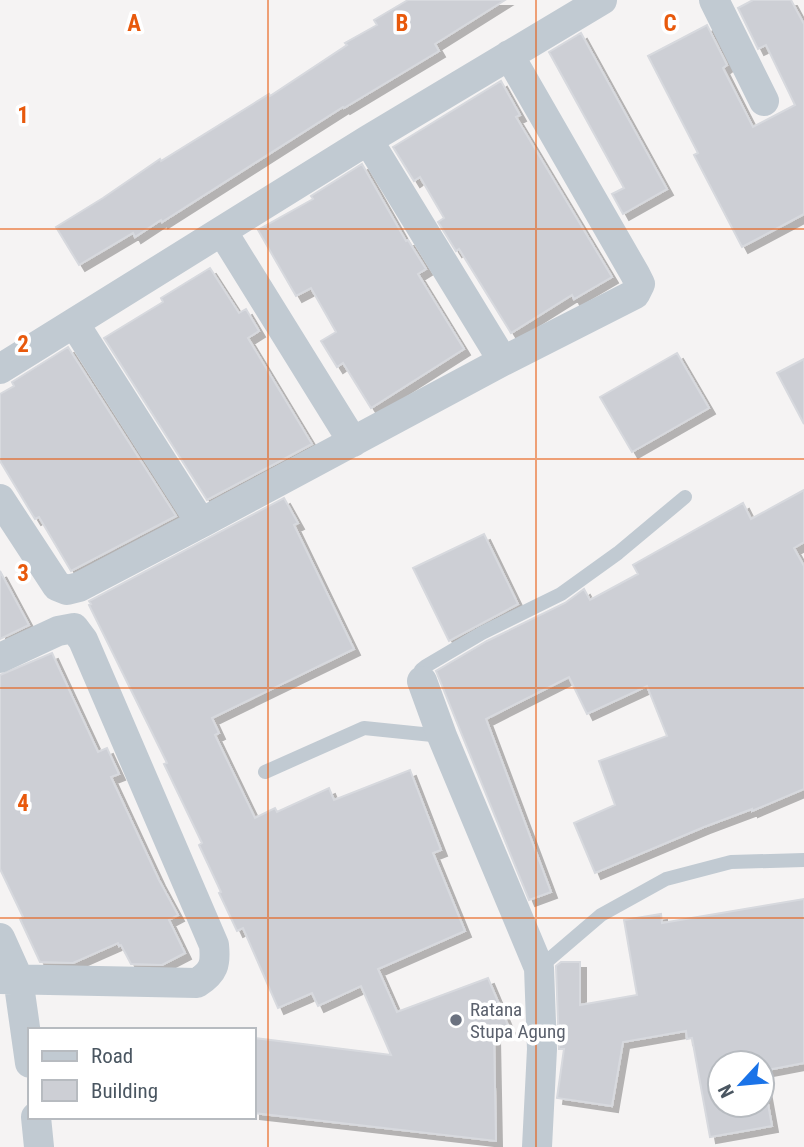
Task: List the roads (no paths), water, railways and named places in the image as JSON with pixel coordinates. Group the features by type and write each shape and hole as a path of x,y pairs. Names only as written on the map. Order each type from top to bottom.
{"street":[{"path":"0,369 602,0"},
{"path":"714,0 764,101"},
{"path":"0,499 57,586 67,590 79,587 503,361 635,294 640,284 509,55"},
{"path":"368,141 503,361"},
{"path":"222,231 353,442"},
{"path":"74,323 201,523"},
{"path":"0,658 58,631 74,628 83,640 214,944 216,961 211,974 197,984 9,979"},
{"path":"422,681 442,736 539,968 542,1049 537,1147"},
{"path":"0,938 28,1055"},
{"path":"36,1119 39,1147"}],"lane":[{"path":"422,681 421,670 426,666 482,633 561,594 618,553 685,497"},
{"path":"265,772 364,728 442,736"},
{"path":"539,968 601,915 666,879 731,862 804,860"}],"place":[{"name":"Ratana Stupa Agung","path":"456,1020"}]}
